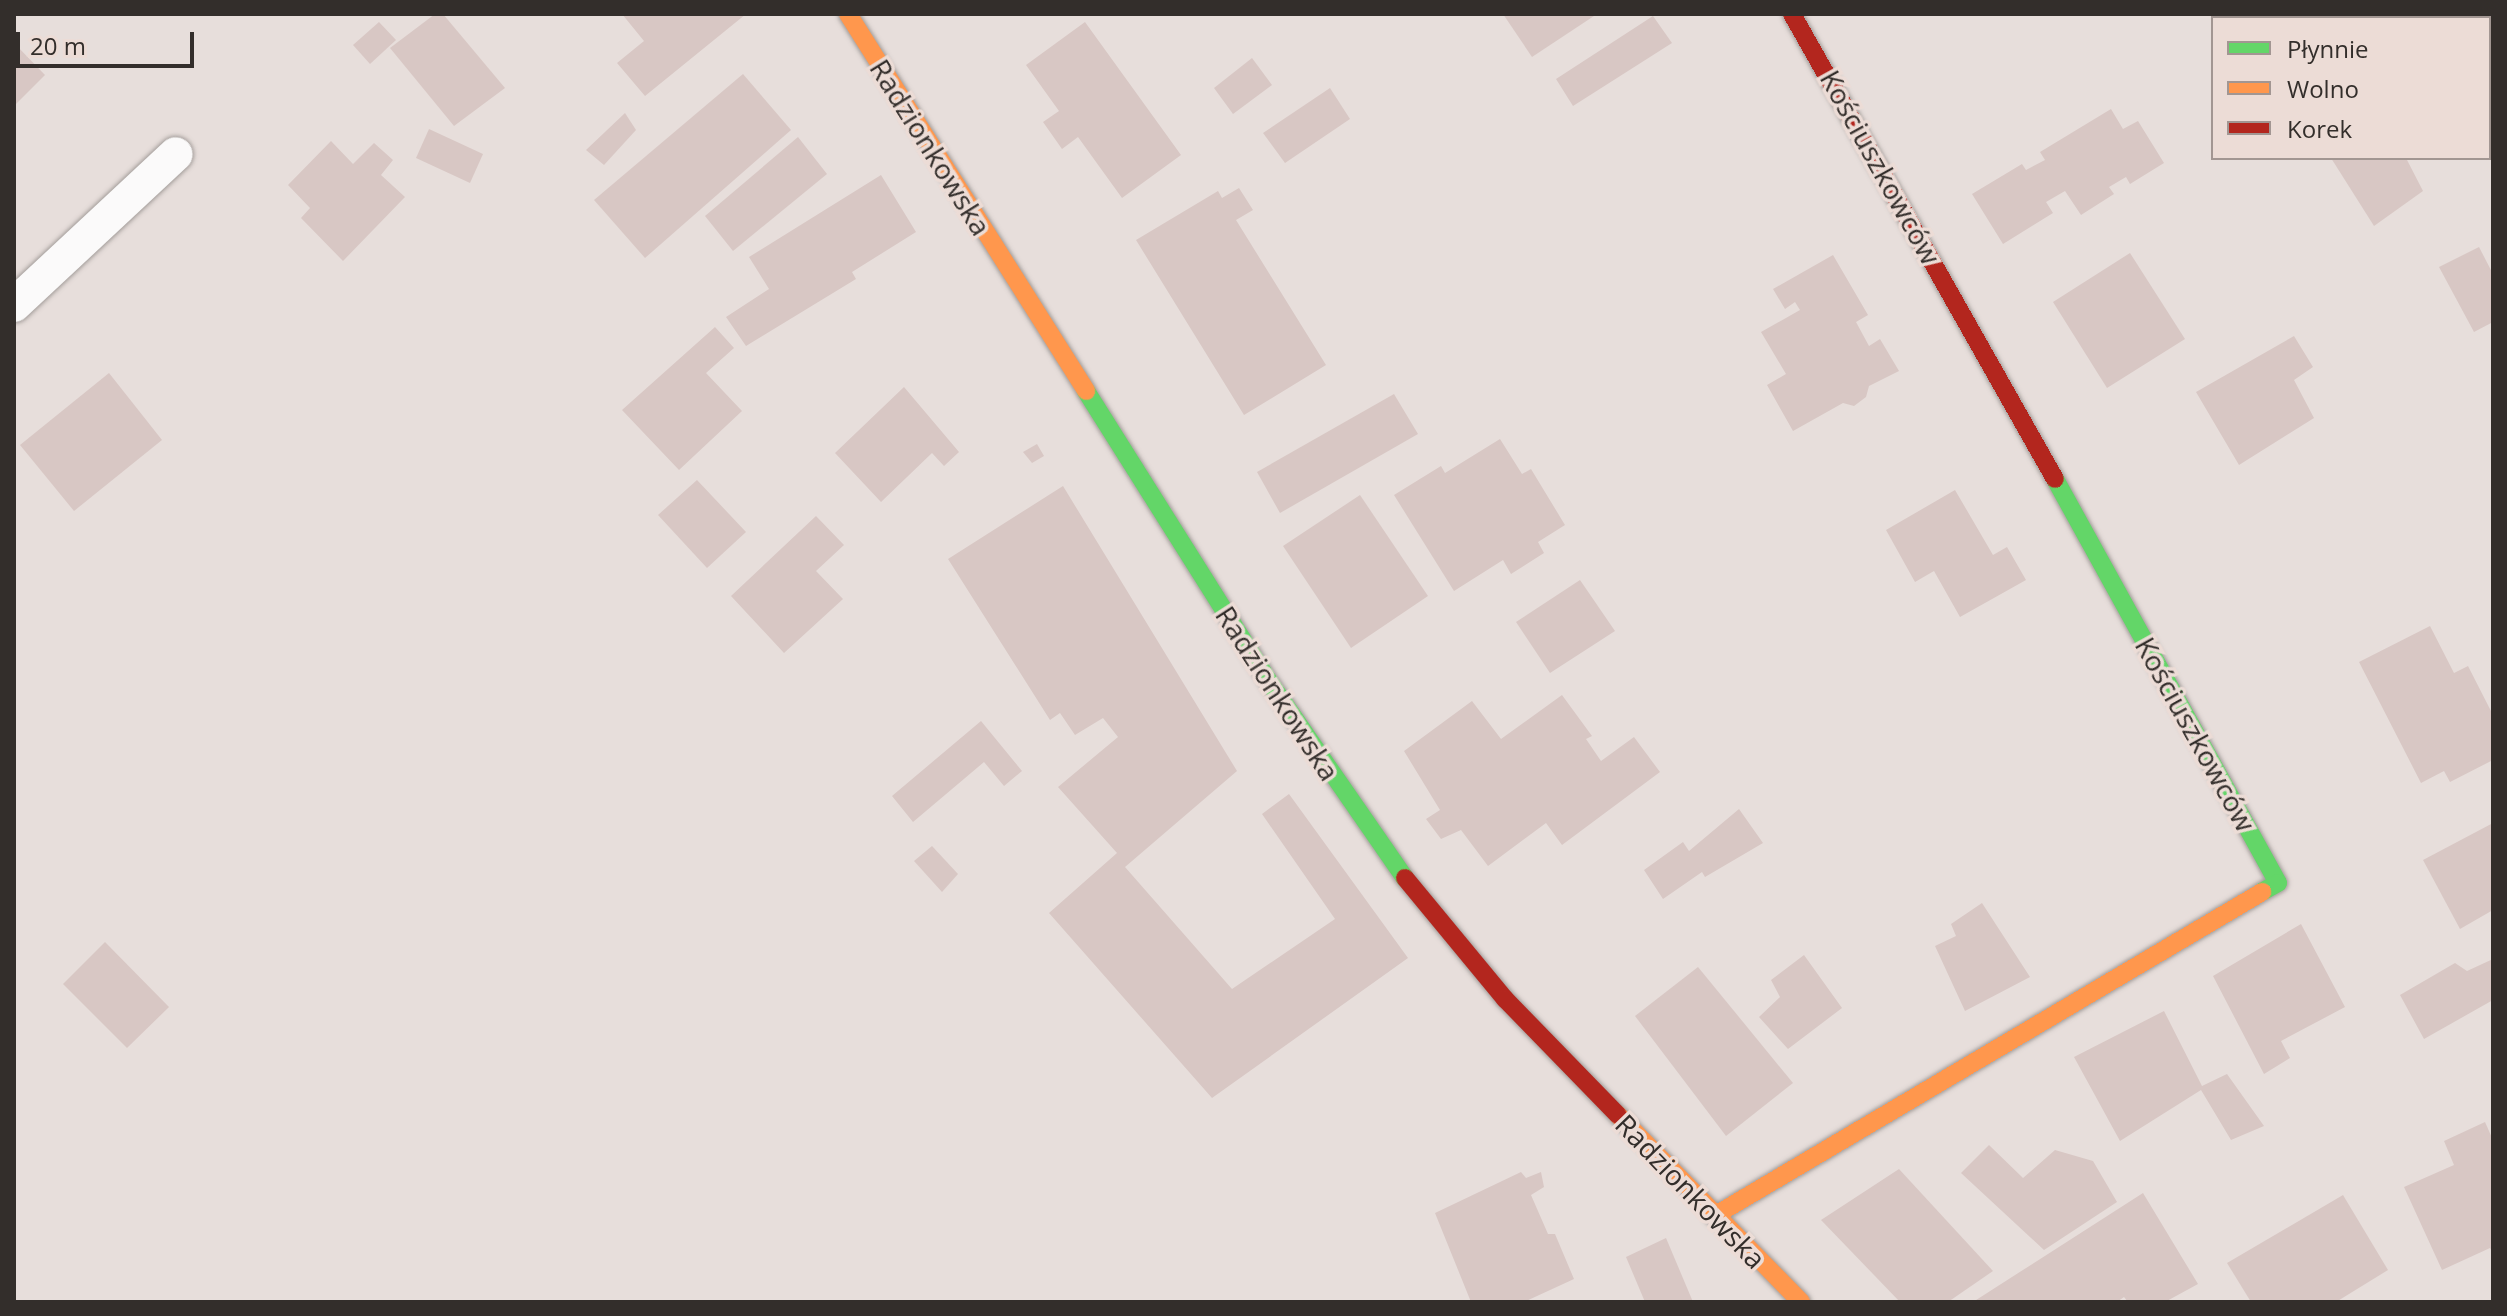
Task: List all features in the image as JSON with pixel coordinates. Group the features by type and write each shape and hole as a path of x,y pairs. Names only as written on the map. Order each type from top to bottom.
{"street":[{"name":"Radzionkowska","path":"848,14 1272,686 1384,852 1505,999 1801,1302"},
{"name":"Kościuszkowców","path":"1714,1216 2278,883 1839,89 1792,14"}],"lane":[{"path":"14,305 176,154"}],"building":[{"path":"435,14 443,14 505,88 454,126 390,48"},
{"path":"622,14 746,14 645,96 617,63 644,41"},
{"path":"1503,14 1597,14 1532,57"},
{"path":"1653,16 1672,43 1573,106 1556,79"},
{"path":"379,22 396,40 370,64 353,45"},
{"path":"1085,22 1181,155 1122,198 1078,137 1062,149 1043,122 1059,111 1026,65"},
{"path":"14,43 45,75 14,106"},
{"path":"1252,58 1272,85 1233,114 1214,88"},
{"path":"743,74 791,130 645,258 594,200"},
{"path":"1330,88 1350,119 1285,163 1263,133"},
{"path":"2111,109 2123,129 2138,121 2164,163 2130,184 2126,177 2109,187 2114,194 2081,215 2065,191 2046,202 2053,213 2003,244 1972,194 2022,164 2026,170 2045,160 2040,152"},
{"path":"625,113 636,130 604,165 586,150"},
{"path":"429,129 483,154 470,183 416,158"},
{"path":"798,137 827,174 733,251 705,216"},
{"path":"331,141 353,164 374,143 393,160 381,175 405,197 343,261 301,218 310,208 288,185"},
{"path":"2332,160 2407,160 2423,191 2374,226"},
{"path":"881,175 916,232 852,272 856,279 746,346 726,317 769,289 749,257"},
{"path":"1239,188 1253,210 1236,220 1326,365 1244,415 1136,240 1218,191 1222,198"},
{"path":"2479,247 2493,274 2493,322 2474,332 2439,267"},
{"path":"2130,253 2185,339 2107,388 2053,302"},
{"path":"1833,255 1868,315 1856,322 1869,346 1880,339 1899,371 1869,386 1866,397 1854,406 1843,403 1793,431 1767,385 1786,374 1761,332 1800,310 1795,302 1785,309 1773,289"},
{"path":"715,327 734,348 706,373 742,411 679,470 622,410"},
{"path":"2294,336 2313,367 2294,380 2314,418 2239,465 2196,392"},
{"path":"109,373 162,440 74,511 20,445"},
{"path":"904,387 959,452 944,466 932,453 881,502 835,453"},
{"path":"1394,394 1418,434 1280,513 1257,472"},
{"path":"1500,439 1522,474 1531,469 1565,525 1538,542 1544,553 1511,574 1503,560 1454,591 1394,495 1441,466 1445,473"},
{"path":"1037,444 1044,456 1032,463 1023,452"},
{"path":"697,480 746,532 707,568 658,515"},
{"path":"1063,486 1237,771 1125,867 1232,989 1335,919 1262,814 1289,794 1408,958 1212,1098 1049,913 1117,853 1058,787 1118,737 1103,718 1075,735 1060,713 1050,720 948,559"},
{"path":"1955,490 1993,555 2007,547 2026,580 1960,617 1934,571 1915,582 1886,530"},
{"path":"1360,495 1428,596 1351,648 1283,546"},
{"path":"816,516 844,545 816,571 843,599 784,653 731,596"},
{"path":"1580,580 1615,631 1550,673 1516,622"},
{"path":"2430,626 2454,673 2468,666 2493,715 2493,760 2450,782 2444,771 2421,783 2359,662"},
{"path":"1562,695 1592,736 1586,739 1601,761 1634,737 1660,772 1562,845 1546,823 1488,866 1461,830 1441,839 1426,819 1440,810 1404,751 1472,701 1501,739"},
{"path":"981,721 1022,771 1004,786 984,762 913,822 892,796"},
{"path":"1739,809 1763,843 1705,877 1702,872 1663,899 1644,870 1683,842 1689,851"},
{"path":"2493,823 2493,910 2460,929 2423,860"},
{"path":"932,846 958,874 942,892 914,861"},
{"path":"1982,903 2030,977 1965,1011 1935,946 1956,936 1951,924"},
{"path":"2301,924 2345,1007 2281,1041 2290,1058 2264,1074 2213,976"},
{"path":"105,942 169,1007 127,1048 63,984"},
{"path":"1804,955 1842,1008 1788,1049 1759,1017 1780,997 1771,980"},
{"path":"2493,959 2493,1000 2424,1039 2400,995 2455,963 2467,971"},
{"path":"1698,967 1793,1083 1726,1136 1635,1016"},
{"path":"2164,1011 2202,1086 2227,1074 2264,1126 2231,1140 2201,1090 2120,1141 2074,1057"},
{"path":"2485,1122 2493,1140 2493,1254 2490,1248 2442,1270 2404,1187 2454,1165 2444,1141"},
{"path":"1989,1145 2023,1178 2055,1150 2093,1161 2117,1202 2044,1250 1961,1173"},
{"path":"1899,1169 1993,1271 1948,1302 1900,1302 1821,1220"},
{"path":"1521,1172 1526,1178 1541,1172 1544,1187 1531,1195 1548,1234 1555,1234 1574,1279 1524,1302 1471,1302 1435,1213"},
{"path":"2143,1193 2198,1284 2165,1302 2128,1302 2124,1297 2117,1302 1973,1302"},
{"path":"2343,1195 2388,1270 2336,1302 2251,1302 2227,1263"},
{"path":"1666,1238 1693,1302 1645,1302 1626,1257"}],"traffic: fast":[{"path":"1086,391 1272,686 1405,878"},
{"path":"2055,479 2278,883 2262,892"}],"traffic: slow":[{"path":"848,14 1086,391"},
{"path":"1714,1216 2262,892"},
{"path":"1618,1115 1801,1302"}],"traffic: jam":[{"path":"1792,14 2055,479"},
{"path":"1405,878 1505,999 1618,1115"}]}
